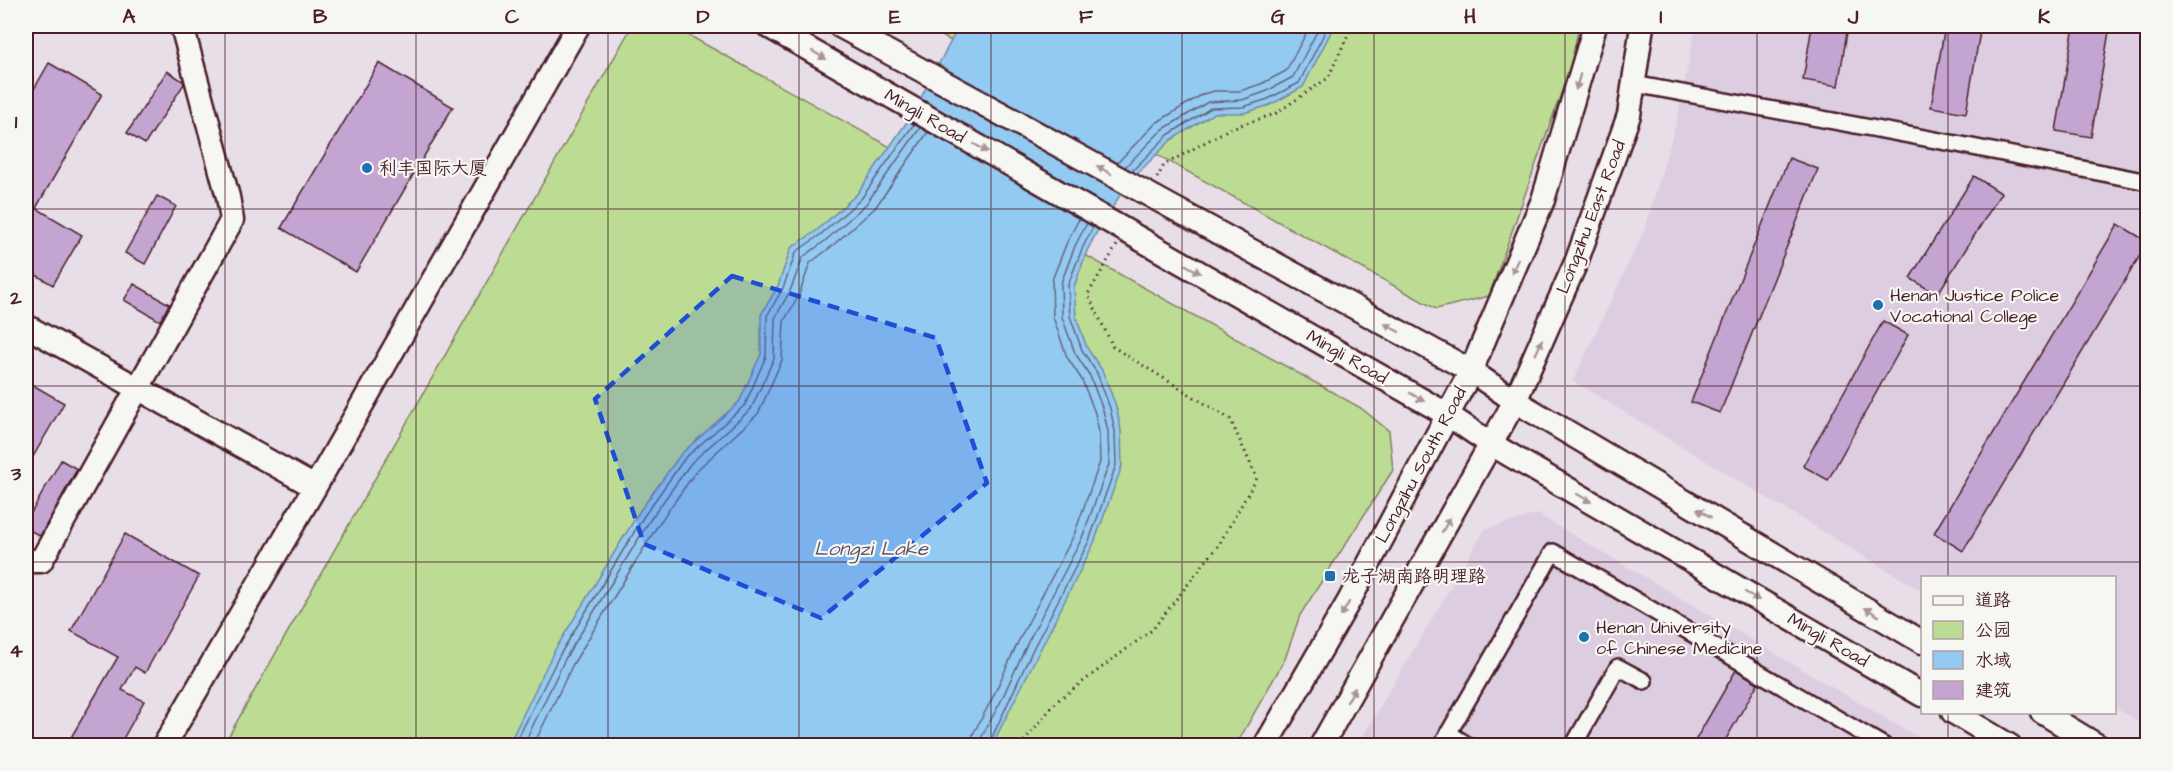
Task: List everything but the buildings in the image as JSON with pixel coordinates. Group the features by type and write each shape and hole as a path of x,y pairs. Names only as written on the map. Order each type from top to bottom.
{"street":[{"path":"26,561 41,561 232,220 228,197 182,26"},
{"path":"164,746 578,26"},
{"name":"Mingli Road","path":"768,26 1448,415 1491,444 1921,693"},
{"name":"Mingli Road","path":"840,26 1154,192 1471,371 1515,401 1921,641"},
{"path":"1471,371 1543,200 1594,26"},
{"name":"Longzihu East Road","path":"1515,401 1577,260 1629,115 1642,26"},
{"path":"1634,84 2148,182"},
{"path":"26,326 315,487"},
{"name":"Longzihu South Road","path":"1265,746 1349,601 1471,371"},
{"path":"1321,746 1515,401"},
{"path":"1469,746 1445,739 1553,552 1884,746"},
{"path":"1573,746 1618,667 1644,681"},
{"path":"1956,714 2010,746"},
{"path":"2045,714 2098,746"}],"path":[{"path":"1154,192 1164,165 1231,128 1275,114 1328,78 1352,26"},
{"path":"1020,746 1057,701 1152,630 1218,546 1257,478 1230,419 1113,346 1088,294 1117,245"}],"highlighted area":[{"path":"732,276 936,338 987,483 821,618 644,544 595,399"}],"shaded area":[{"name":"Henan Justice Police Vocational College","path":"1696,26 2147,26 2147,727 2116,708 2116,576 1921,576 1921,590 1573,381 1645,229 1677,120"},
{"name":"Henan University of Chinese Medicine","path":"1537,514 1931,745 1357,746 1485,529"}],"green space":[{"path":"672,26 1361,408 1389,431 1393,470 1300,615 1285,659 1236,745 223,746 631,28"},
{"path":"924,26 1579,26 1571,65 1489,296 1436,309"}],"water":[{"name":"Longzi Lake","path":"959,26 1334,26 1303,87 1270,105 1244,113 1214,113 1171,140 1128,183 1087,251 1074,287 1076,316 1087,348 1102,370 1116,406 1121,430 1122,466 1094,543 992,745 508,746 553,653 639,512 681,454 739,402 761,354 761,315 778,286 791,248 816,231 857,194 911,116"}],"place":[{"name":"利丰国际大厦","path":"367,168"},
{"name":"Henan Justice Police Vocational College","path":"1878,305"},
{"name":"龙子湖南路明理路","path":"1330,576"},
{"name":"Henan University of Chinese Medicine","path":"1584,637"}]}
